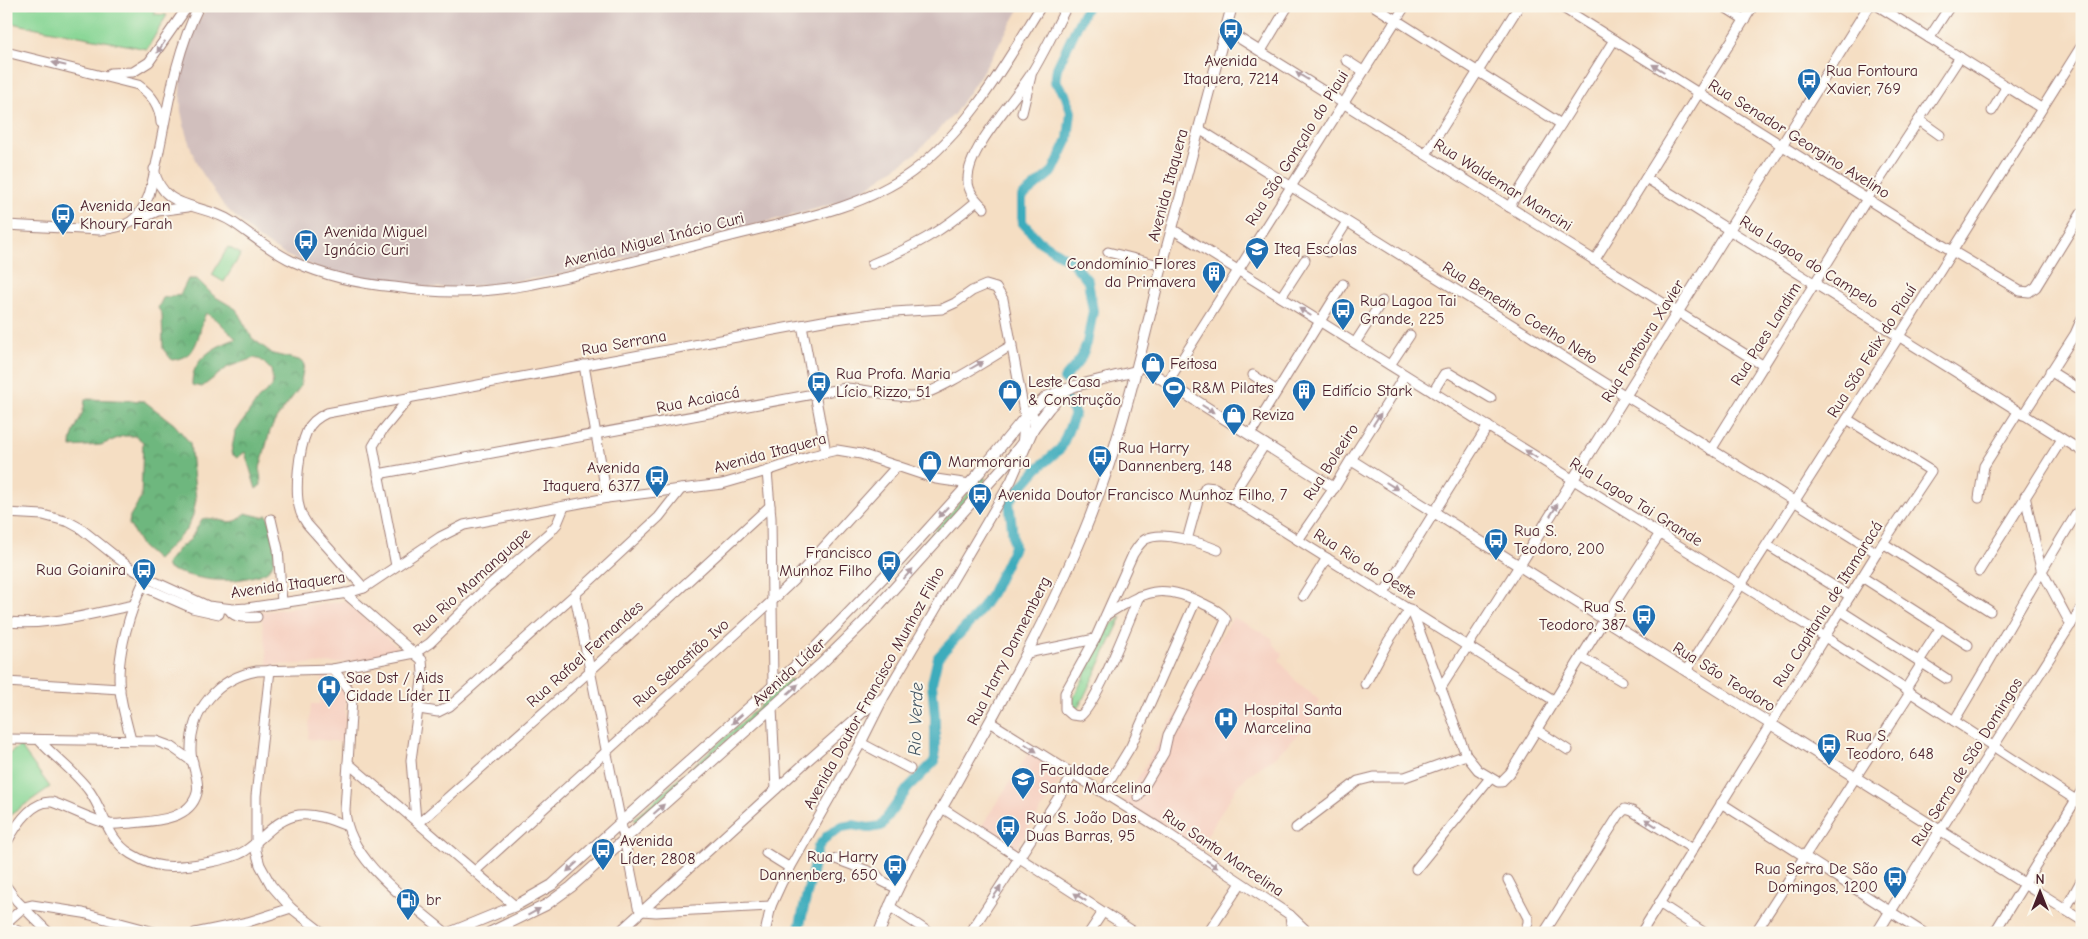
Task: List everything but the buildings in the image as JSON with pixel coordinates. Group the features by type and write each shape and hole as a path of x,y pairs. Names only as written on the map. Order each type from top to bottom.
{"main road":[{"name":"Avenida Itaquera","path":"1136,368 1232,6"},
{"name":"Rua Fontoura Xavier","path":"1519,566 1869,6"},
{"path":"970,484 1027,415 1046,397 1068,388 1136,368 1167,382 1334,488"},
{"name":"Rua Harry Dannemberg","path":"879,933 889,906 1027,653 1072,559 1101,490 1121,429 1136,368"},
{"name":"Avenida Líder","path":"490,933 546,905 571,887 821,664 881,604 1022,445 1068,388"},
{"name":"Rua Boleeiro","path":"1334,488 1351,460"},
{"name":"Rua São Teodoro","path":"1351,460 2082,920"},
{"name":"Avenida Líder","path":"447,933 515,906 552,885 811,652 970,484"},
{"name":"Rua Serra de São Domingos","path":"1877,933 1940,830"}],"street":[{"path":"90,72 121,73 142,68 157,54 188,6"},
{"path":"6,225 100,230 115,228 132,222 141,212 149,195 182,46 187,31 200,6"},
{"name":"Avenida Miguel Inácio Curi","path":"154,169 157,182 172,199 215,212 232,221 292,261 340,277 375,285 426,291 458,292 501,289 564,278 810,216 864,198 893,184 929,158 962,125 996,78 1041,6"},
{"path":"984,208 969,189 967,179 973,159 992,127 1031,74 1067,6"},
{"path":"1261,51 1288,6"},
{"path":"1374,6 1561,124"},
{"name":"Rua São Gonçalo do Piaui","path":"1167,382 1404,6"},
{"path":"1426,154 1519,6"},
{"name":"Rua Senador Georgino Avelino","path":"1560,6 1952,251 2003,282 2024,292 2032,291 2036,287 2079,221"},
{"path":"1723,6 1745,20"},
{"path":"1594,261 1753,6"},
{"path":"1878,6 2041,108"},
{"path":"1929,38 1950,6"},
{"name":"Rua Waldemar Mancini","path":"1226,30 1764,366"},
{"path":"1509,207 1614,40"},
{"name":"Rua São Felix do Piauí","path":"1686,671 1847,420 2082,45"},
{"path":"6,52 130,82 147,91 159,111 161,136"},
{"name":"Rua Paes Landim","path":"1711,450 1918,120 1960,57"},
{"path":"1346,60 1363,71"},
{"path":"1022,113 1031,74"},
{"path":"1992,112 2007,86"},
{"path":"1918,120 1940,135"},
{"name":"Rua Benedito Coelho Neto","path":"1199,129 1625,398 1877,553"},
{"name":"Rua Lagoa do Campelo","path":"1646,178 2082,451"},
{"path":"872,264 927,239 944,228 977,201"},
{"name":"Avenida Miguel Inácio Curi","path":"132,222 169,208 200,207"},
{"path":"2079,221 2082,212"},
{"path":"1328,252 1347,222"},
{"name":"Rua Lagoa Tai Grande","path":"1172,229 1825,637 2079,802"},
{"path":"1108,252 1162,266"},
{"path":"1281,297 1305,260"},
{"path":"1250,435 1343,284"},
{"name":"Rua Serrana","path":"364,588 307,524 300,512 298,483 303,445 307,432 318,417 327,413 802,325 869,314 942,309 980,287 992,286 1000,292 1003,299 1027,415"},
{"path":"1354,343 1382,301"},
{"path":"1979,498 1984,466 1989,455 2078,336 2082,318"},
{"path":"802,325 826,452"},
{"path":"1390,366 1410,335"},
{"name":"Rua Acaiacá","path":"378,474 846,388 898,396 921,395 1012,344"},
{"path":"584,365 607,498"},
{"path":"2050,371 2082,391"},
{"path":"1433,392 1444,374 1449,373 1491,398"},
{"path":"1253,375 1278,391"},
{"name":"Rua Boleeiro","path":"1351,460 1405,375"},
{"path":"396,566 374,451 375,441 410,397"},
{"path":"1027,415 1034,417 1034,428"},
{"name":"Avenida Doutor Francisco Munhoz Filho","path":"1020,463 1027,415"},
{"name":"Rua Capitania de Itamaracá","path":"1641,933 1883,543 1931,471 1847,420"},
{"path":"1384,593 1488,426"},
{"name":"Avenida Doutor Francisco Munhoz Filho","path":"765,933 771,906 790,868 861,743 884,696 1011,481 1034,428"},
{"path":"1979,572 2062,439"},
{"path":"1230,497 1265,444"},
{"name":"Avenida Itaquera","path":"144,581 201,611 218,614 225,608 247,608 345,593 364,588 440,537 464,525 607,498 730,482 826,452 849,451 936,479 970,484"},
{"name":"Rua Sebastião Ivo","path":"475,871 772,601 897,466"},
{"path":"767,471 770,506 773,686"},
{"name":"Rua Rio do Oeste","path":"1187,540 1203,490 1211,486 1555,701"},
{"name":"Rua Boleeiro","path":"1298,540 1334,488"},
{"path":"419,709 432,713 443,711 575,596 659,517 676,498 681,489"},
{"path":"2025,496 2041,569 2071,625"},
{"name":"Rua Rio Mamanguape","path":"6,844 17,825 27,814 36,806 46,801 110,824 164,819 185,811 196,795 198,788 191,751 194,727 203,706 212,693 230,680 245,673 270,670 333,668 415,653 430,642 488,586 550,532 557,524 564,506"},
{"name":"Rua Rafael Fernandes","path":"417,822 590,671 770,506"},
{"path":"1954,722 2019,612 2041,569 2082,506"},
{"path":"6,513 43,516 69,522 80,528 144,581 134,605 120,664 120,689 131,740"},
{"path":"271,518 278,549 282,602"},
{"path":"1411,610 1466,755 1473,765 1490,778 1498,782 1505,780 1659,534"},
{"path":"1139,596 1088,710 1080,716 1076,716 1065,709 1064,700 1068,688 1095,639 1133,554 1141,543 1154,536 1187,540 1218,550"},
{"path":"1883,543 1990,611"},
{"path":"1766,545 1850,596"},
{"path":"1303,596 1327,558"},
{"name":"Rua Fontoura Xavier","path":"1440,689 1519,566"},
{"path":"1862,577 1968,645"},
{"path":"1106,615 1139,596 1156,591 1168,591 1196,600 1225,617 1225,623 1168,735 1164,752 1138,796"},
{"path":"345,593 420,657 423,665 419,709 411,760 417,822"},
{"path":"575,596 636,902 642,910 656,912 771,906"},
{"path":"1103,792 1134,740 1196,600"},
{"path":"6,622 58,622 134,605"},
{"name":"Rua Serra de São Domingos","path":"1940,830 1994,748 2082,607"},
{"path":"225,608 231,614 238,617 257,617"},
{"path":"1365,684 1389,640 1411,610"},
{"path":"1841,611 1947,679"},
{"path":"1755,933 1907,692 1921,662 1941,628"},
{"path":"1027,653 1095,639"},
{"path":"1581,656 1622,681"},
{"path":"333,668 349,690 352,699 345,810 347,826 356,846 387,882 447,933"},
{"path":"270,670 256,796 255,842 260,865 271,885 292,908 323,933"},
{"path":"6,682 120,689"},
{"path":"618,933 776,789 884,696"},
{"path":"772,708 776,789"},
{"name":"Rua Santa Marcelina","path":"990,722 1103,792 1290,915 1309,933"},
{"path":"1537,730 1568,750"},
{"path":"6,740 156,740 164,743 192,762"},
{"path":"39,740 81,780 90,792 104,822 118,844 131,854 147,862 163,866 176,866 232,857 246,850 267,831 285,820 298,816 311,815 347,826"},
{"path":"861,743 910,769"},
{"path":"1296,828 1358,781 1374,777 1404,777 1466,755"},
{"path":"348,763 515,906"},
{"path":"970,933 1074,775"},
{"path":"1416,869 1490,778"},
{"path":"1994,933 2024,884 2079,802 2082,790"},
{"path":"1721,803 1924,933"},
{"path":"942,808 1136,933"},
{"path":"1544,933 1619,815 1625,809 1632,811 1693,849"},
{"path":"766,853 790,868"},
{"path":"836,859 876,874 882,881 898,889"},
{"path":"2064,910 2082,879"},
{"path":"1508,880 1528,918 1524,933"},
{"path":"1208,933 1241,883"},
{"path":"6,886 49,933"},
{"path":"1659,903 1705,933"},
{"path":"23,933 6,924 24,907 32,905 65,910 158,933"},
{"path":"889,906 930,933"},
{"path":"195,933 248,922 292,908"},
{"path":"1089,933 1103,912"},
{"path":"1290,915 1292,933"},
{"path":"1495,933 1511,933"}],"shaded area":[{"path":"208,6 1021,6 987,65 955,113 915,154 850,199 553,276 458,288 408,287 362,280 315,267 285,255 257,237 224,206 197,165 186,134 181,111 180,83 184,53 190,35"},
{"path":"345,601 397,647 396,649 385,655 340,663 268,665 261,612"},
{"name":"Hospital Santa Marcelina","path":"1233,617 1272,638 1273,643 1282,654 1279,660 1295,680 1320,701 1311,721 1274,758 1248,775 1238,785 1198,850 1123,803"},
{"name":"Sae Dst / Aids Cidade Líder II","path":"323,674 333,677 343,691 346,700 344,742 308,739 311,704 320,704"},
{"name":"Faculdade Santa Marcelina","path":"1029,752 1064,774 1016,849 981,827"}],"green space":[{"path":"6,6 154,6 154,14 167,15 147,49 6,22"},
{"path":"228,247 241,254 224,282 212,275"},
{"path":"188,279 197,279 214,296 236,309 252,338 273,354 299,360 304,364 300,387 276,419 270,431 260,468 261,485 256,489 245,452 237,458 231,453 235,433 258,399 272,387 271,370 261,360 254,358 228,367 202,387 192,385 195,368 200,361 220,345 236,339 218,321 206,313 196,342 189,354 172,360 163,349 162,314 158,308 163,298 180,295"},
{"path":"85,399 144,401 174,424 190,443 196,499 193,515 187,529 157,560 142,547 129,524 130,516 141,498 143,442 136,436 123,436 101,445 71,447 73,435 83,412"},
{"path":"983,477 986,479 926,545 924,542"},
{"path":"245,513 262,517 267,515 275,548 274,561 268,571 244,579 211,580 168,569 166,564 180,547 190,540 202,519 208,518 230,522 240,518"},
{"path":"1122,617 1080,705 1078,708 1075,707 1072,701 1107,630"},
{"path":"790,679 793,681 636,822 634,819"},
{"path":"20,746 50,787 6,818 6,756"}],"waterway":[{"path":"1064,379 1080,360 1087,343 1093,311 1088,281 1072,262 1039,241 1022,222 1022,197 1053,171 1068,139 1071,112 1065,94 1055,82 1057,68 1087,6"},
{"name":"Rio Verde","path":"798,933 818,847 828,835 842,827 853,825 868,828 881,826 908,788 935,761 935,717 932,683 938,657 976,616 992,593 1014,547 1009,501 1037,469 1061,448 1075,414 1065,399"}],"place":[{"name":"Avenida Itaquera, 7214","path":"1231,51"},
{"name":"Rua Fontoura Xavier, 769","path":"1809,101"},
{"name":"Avenida Jean Khoury Farah","path":"63,236"},
{"name":"Avenida Miguel Ignácio Curi","path":"306,262"},
{"name":"Iteq Escolas","path":"1257,270"},
{"name":"Condomínio Flores da Primavera","path":"1214,294"},
{"name":"Rua Lagoa Tai Grande, 225","path":"1343,331"},
{"name":"Feitosa","path":"1153,385"},
{"name":"Rua Profa. Maria Lício Rizzo, 51","path":"819,404"},
{"name":"R&M Pilates","path":"1174,409"},
{"name":"Leste Casa & Construção","path":"1010,412"},
{"name":"Edifício Stark","path":"1304,412"},
{"name":"Reviza","path":"1234,436"},
{"name":"Rua Harry Dannenberg, 148","path":"1100,478"},
{"name":"Marmoraria","path":"930,483"},
{"name":"Avenida Itaquera, 6377","path":"657,498"},
{"name":"Avenida Doutor Francisco Munhoz Filho, 7","path":"980,516"},
{"name":"Rua S. Teodoro, 200","path":"1496,561"},
{"name":"Francisco Munhoz Filho","path":"889,583"},
{"name":"Rua Goianira","path":"144,591"},
{"name":"Rua S. Teodoro, 387","path":"1644,637"},
{"name":"Sae Dst / Aids Cidade Líder II","path":"329,708"},
{"name":"Hospital Santa Marcelina","path":"1226,740"},
{"name":"Rua S. Teodoro, 648","path":"1829,766"},
{"name":"Faculdade Santa Marcelina","path":"1023,800"},
{"name":"Rua S. João Das Duas Barras, 95","path":"1008,848"},
{"name":"Avenida Líder, 2808","path":"603,871"},
{"name":"Rua Harry Dannenberg, 650","path":"895,887"},
{"name":"Rua Serra De São Domingos, 1200","path":"1895,899"},
{"name":"br","path":"408,921"}]}
